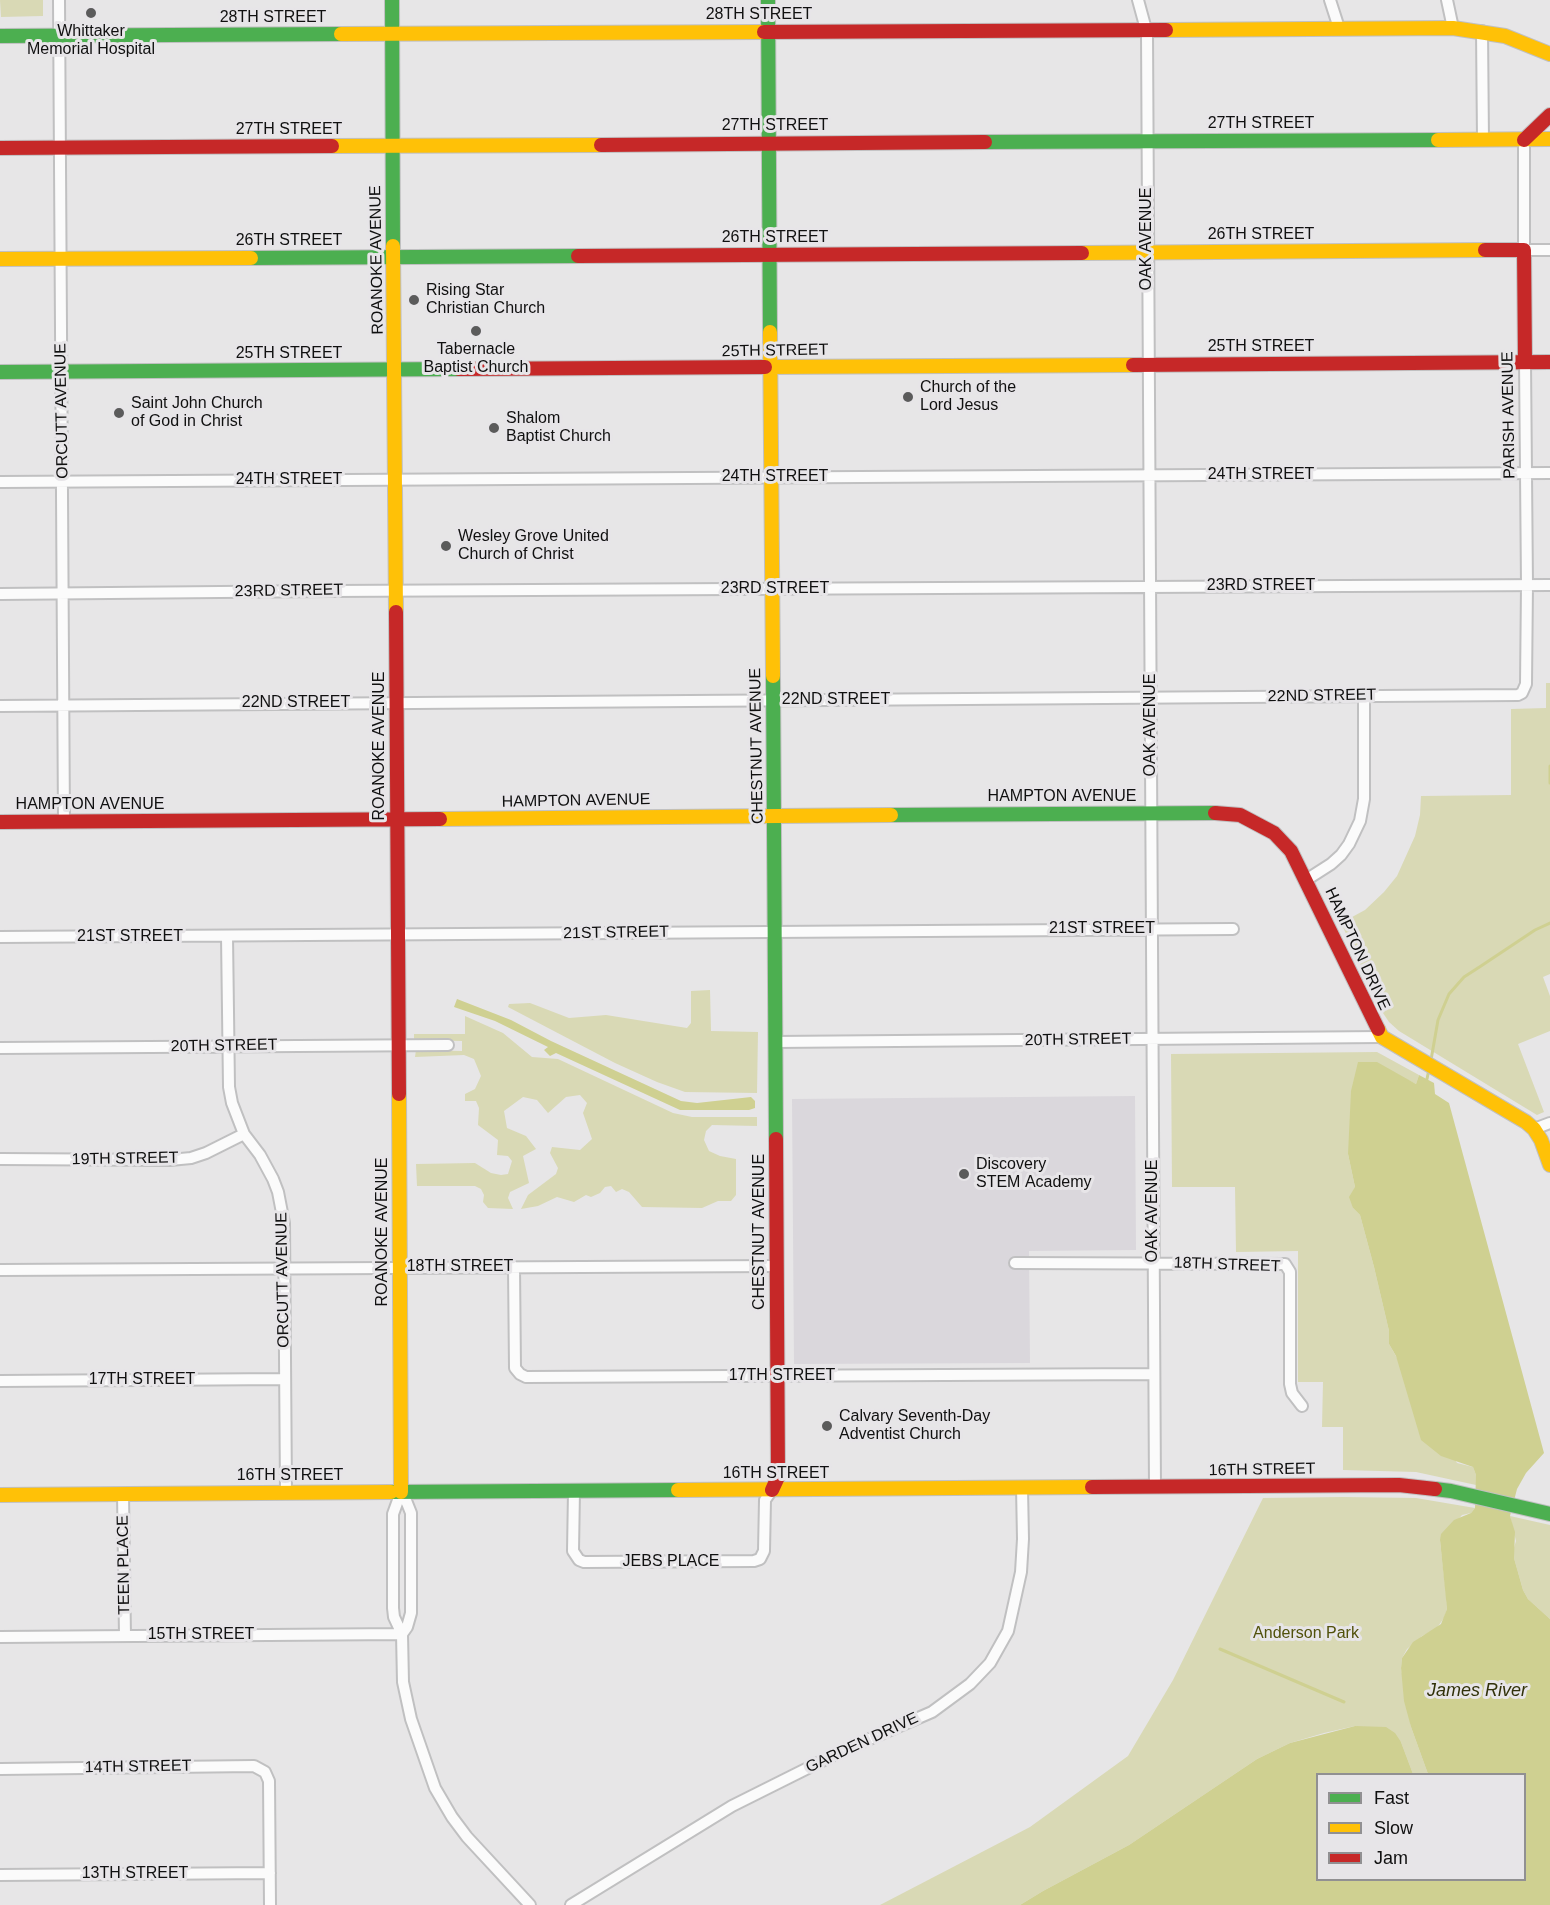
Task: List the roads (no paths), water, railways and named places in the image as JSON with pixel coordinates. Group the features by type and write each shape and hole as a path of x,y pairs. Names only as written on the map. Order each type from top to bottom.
{"main road":[{"name":"ROANOKE AVENUE","path":"392,0 401,1492"},
{"name":"CHESTNUT AVENUE","path":"768,0 778,1376 778,1477 772,1490"},
{"name":"28TH STREET","path":"0,36 1453,27 1482,31 1516,40 1550,54"},
{"path":"1524,140 1550,115"},
{"name":"27TH STREET","path":"0,148 1550,139"},
{"name":"26TH STREET","path":"0,259 1524,250"},
{"name":"PARISH AVENUE","path":"1524,250 1525,362"},
{"name":"25TH STREET","path":"0,372 1550,362"},
{"name":"HAMPTON DRIVE","path":"1152,813 1240,815 1274,833 1291,851 1382,1037 1526,1122 1534,1129"},
{"name":"HAMPTON AVENUE","path":"0,822 1152,813"},
{"path":"1534,1129 1541,1140 1550,1165"},
{"name":"16TH STREET","path":"0,1495 1399,1485 1436,1488 1550,1514"}],"street":[{"name":"ORCUTT AVENUE","path":"59,0 64,822"},
{"name":"OAK AVENUE","path":"1138,0 1146,29 1155,1487"},
{"path":"1330,0 1339,28"},
{"path":"1447,0 1453,27"},
{"path":"1482,31 1484,140"},
{"name":"PARISH AVENUE","path":"1524,140 1524,250"},
{"name":"26TH STREET","path":"1524,250 1550,250"},
{"name":"PARISH AVENUE","path":"1525,362 1527,585 1525,689"},
{"name":"24TH STREET","path":"0,482 1550,473"},
{"name":"23RD STREET","path":"0,594 1550,585"},
{"name":"22ND STREET","path":"0,706 1518,695 1525,689"},
{"path":"1306,880 1341,855 1360,821 1364,799 1364,696"},
{"name":"21ST STREET","path":"0,937 1233,929"},
{"name":"ORCUTT AVENUE","path":"227,936 229,1087 232,1103 244,1134 265,1164 278,1192 284,1223 286,1493"},
{"name":"20TH STREET","path":"775,1042 1382,1037"},
{"name":"20TH STREET","path":"0,1048 448,1045"},
{"path":"1534,1129 1550,1123"},
{"name":"19TH STREET","path":"0,1159 170,1160 191,1158 244,1134"},
{"name":"18TH STREET","path":"1016,1263 1285,1264 1290,1272 1290,1384 1292,1393 1302,1406"},
{"name":"18TH STREET","path":"0,1270 777,1266"},
{"name":"17TH STREET","path":"514,1267 517,1376 1154,1374"},
{"name":"17TH STREET","path":"0,1381 284,1379"},
{"name":"GARDEN DRIVE","path":"571,1905 732,1806 844,1750 932,1712 970,1684 990,1663 1008,1631 1021,1572 1022,1488"},
{"name":"JEBS PLACE","path":"574,1491 573,1551 579,1560 584,1562 754,1561 760,1559 764,1551 765,1500 772,1490"},
{"name":"ROANOKE AVENUE","path":"401,1492 411,1513 411,1613 407,1627 402,1634"},
{"name":"ROANOKE AVENUE","path":"401,1492 393,1514 393,1608 397,1626 402,1634 403,1682 411,1719 435,1788 452,1817 467,1837 530,1905"},
{"name":"TEEN PLACE","path":"123,1494 124,1636"},
{"name":"15TH STREET","path":"0,1636 402,1634"},
{"name":"14TH STREET","path":"0,1769 254,1766 268,1768 270,1873"},
{"path":"270,1873 270,1905"},
{"name":"13TH STREET","path":"0,1875 270,1873"}],"water":[{"path":"457,999 511,1020 681,1101 697,1103 751,1097 755,1101 755,1108 749,1110 680,1110 556,1053 550,1056 544,1050 548,1047 495,1021 454,1007"},
{"name":"James River","path":"1358,1062 1377,1062 1416,1084 1419,1075 1434,1083 1435,1094 1449,1103 1544,1453 1526,1473 1517,1489 1510,1516 1515,1532 1514,1558 1523,1590 1528,1599 1550,1619 1550,1905 1020,1905 1129,1845 1257,1759 1290,1743 1355,1726 1386,1727 1395,1733 1401,1742 1413,1773 1316,1773 1316,1881 1526,1881 1526,1773 1428,1773 1404,1701 1402,1658 1413,1642 1441,1624 1447,1609 1441,1534 1454,1520 1471,1513 1475,1508 1476,1475 1473,1467 1441,1456 1421,1440 1396,1356 1389,1344 1389,1331 1360,1215 1353,1208 1349,1197 1355,1187 1348,1154 1351,1091"}],"waterway":[{"path":"1550,766 1550,783"},
{"path":"1431,1060 1438,1020 1449,994 1464,977 1535,930 1550,923"},
{"path":"1427,1079 1429,1069"},
{"path":"1220,1649 1344,1702"}],"place":[{"name":"Whittaker Memorial Hospital","path":"91,13"},
{"name":"Rising Star Christian Church","path":"414,300"},
{"name":"Tabernacle Baptist Church","path":"476,331"},
{"name":"Church of the Lord Jesus","path":"908,397"},
{"name":"Saint John Church of God in Christ","path":"119,413"},
{"name":"Shalom Baptist Church","path":"494,428"},
{"name":"Wesley Grove United Church of Christ","path":"446,546"},
{"name":"Discovery STEM Academy","path":"964,1174"},
{"name":"Calvary Seventh-Day Adventist Church","path":"827,1426"}],"park label":[{"name":"Anderson Park","path":"1306,1634"}]}
